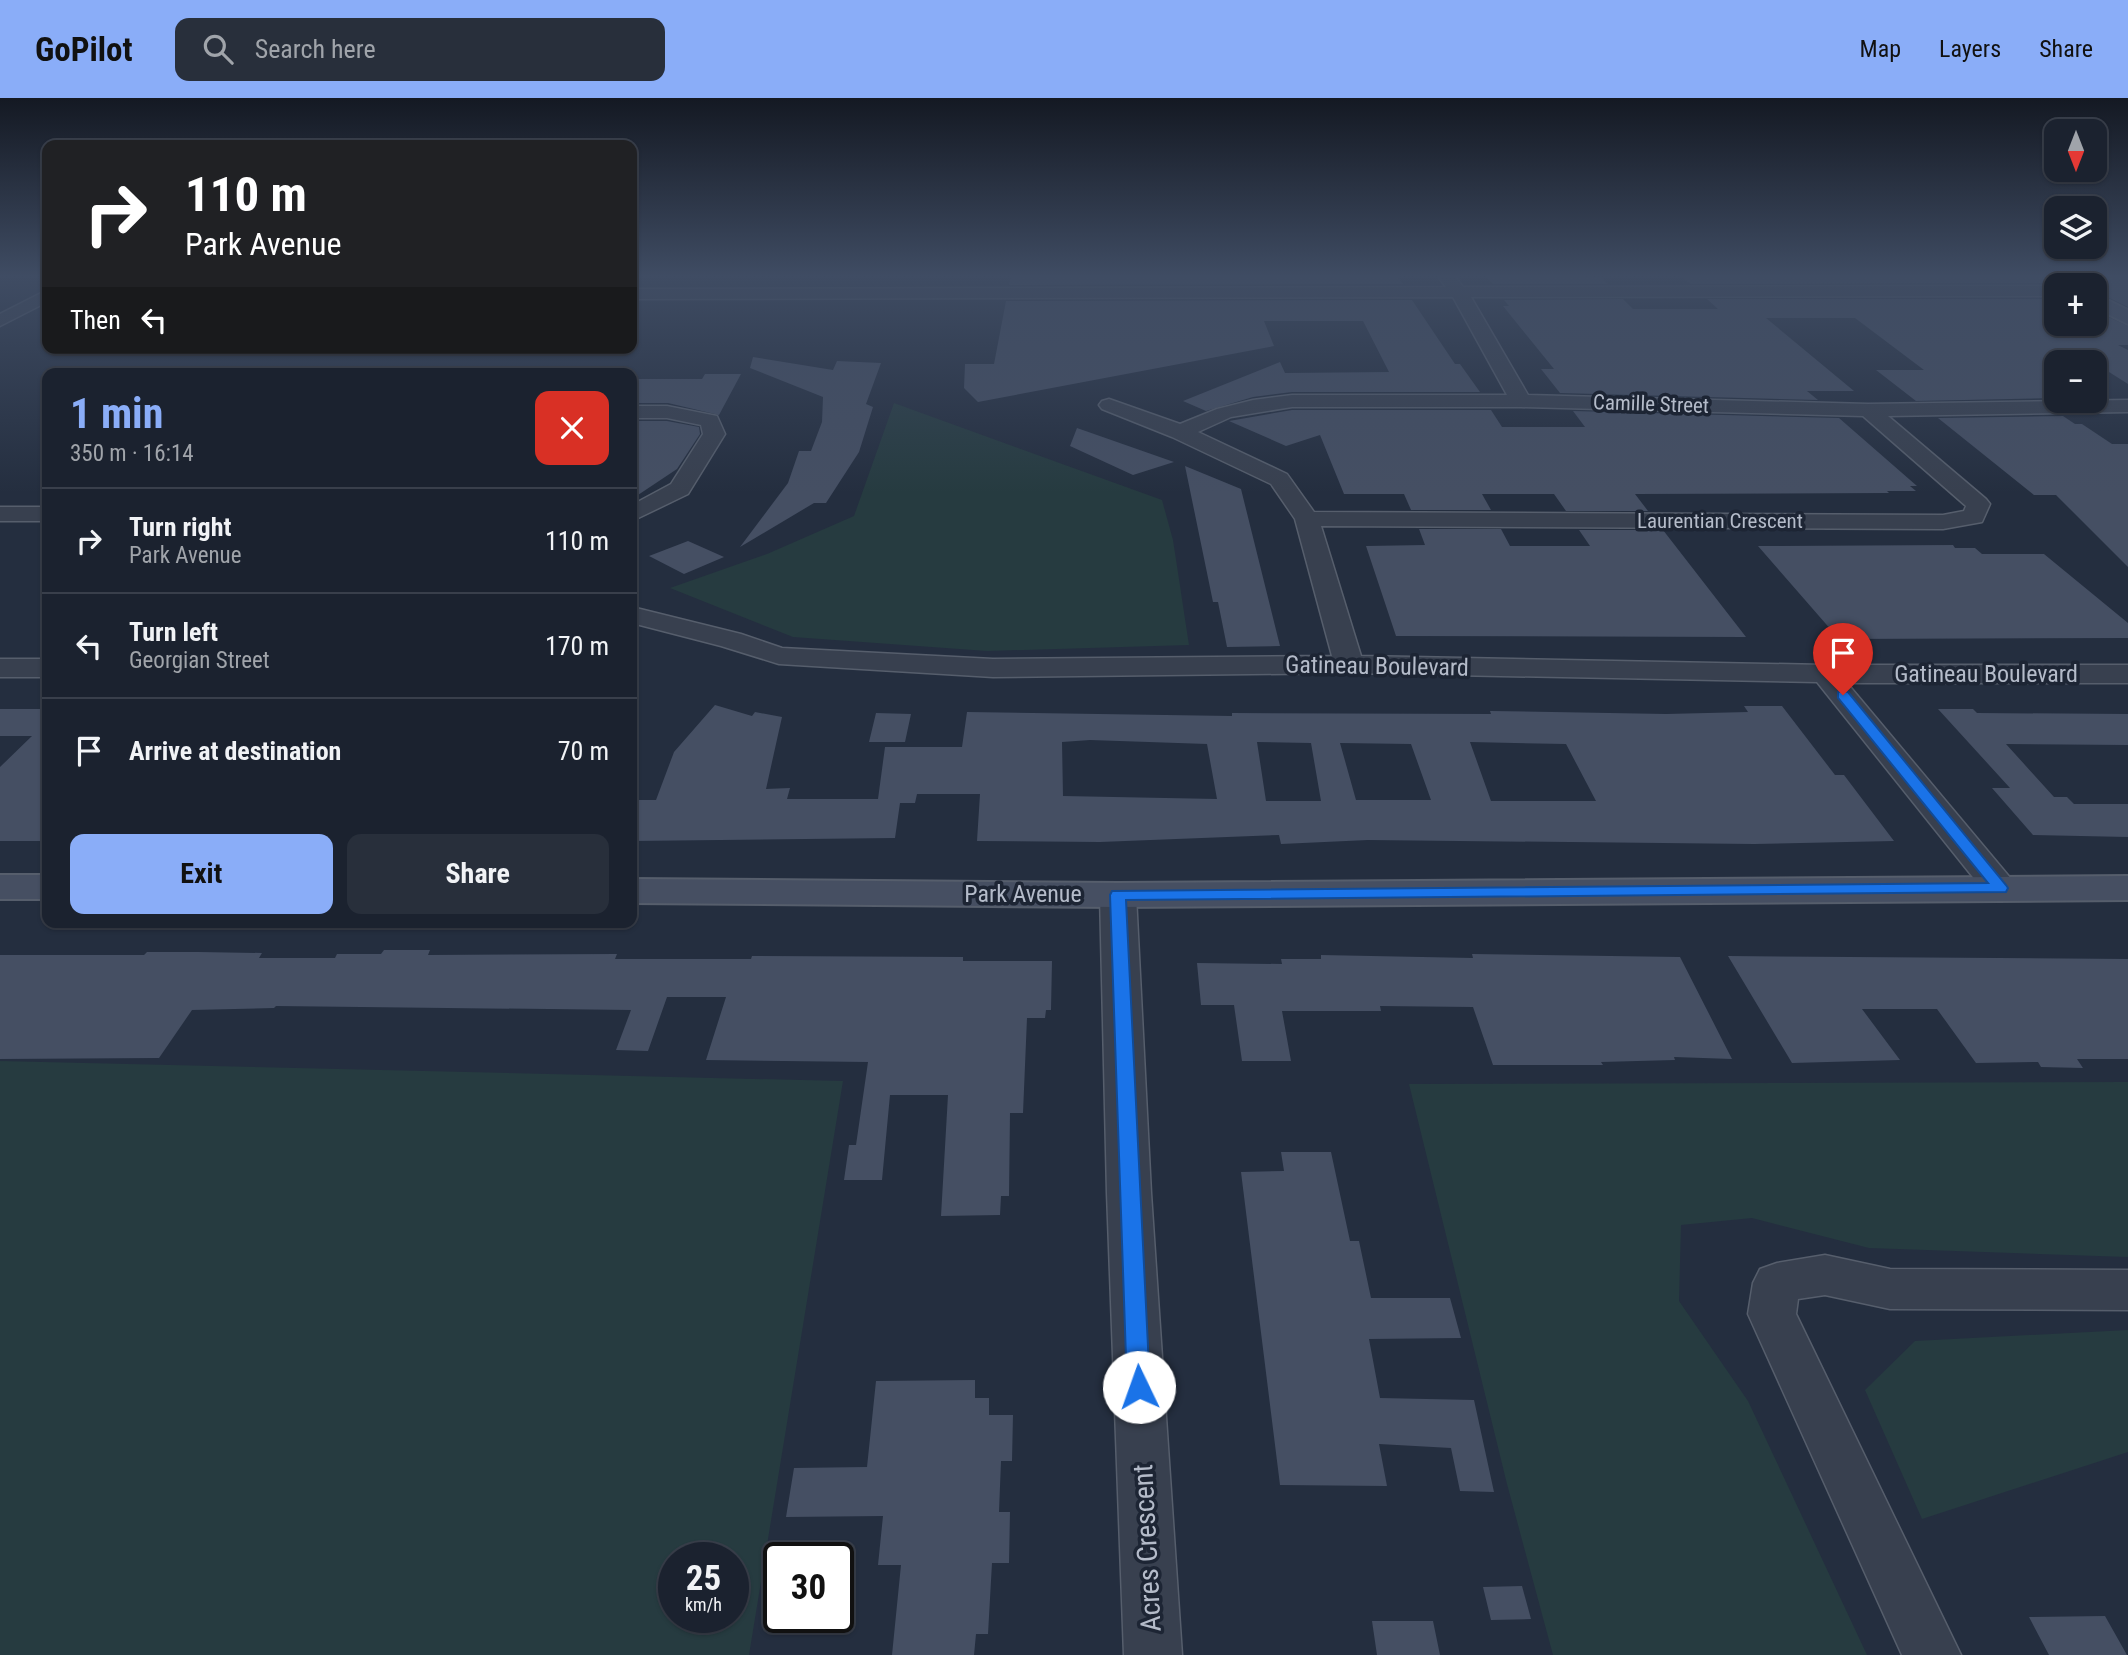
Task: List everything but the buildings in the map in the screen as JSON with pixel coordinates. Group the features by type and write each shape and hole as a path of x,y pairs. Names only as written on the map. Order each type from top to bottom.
{"street":[{"path":"1491,348 1521,401"},
{"name":"Camille Street","path":"1180,432 1224,413 1292,401 1521,401 1868,410 2123,410"},
{"path":"1109,405 1180,432 1279,479 1307,519 1349,664"},
{"name":"Laurentian Crescent","path":"1307,519 1943,522 1974,517 1978,504 1868,410"},
{"path":"637,412 667,412 710,420 714,434 680,489 637,512"},
{"path":"0,514 42,510"},
{"name":"Gatineau Boulevard","path":"637,616 731,640 779,656 993,668 1349,664 1825,674 2128,674"},
{"path":"0,668 42,668"},
{"path":"1825,674 2000,888"},
{"path":"0,887 42,887"},
{"name":"Park Avenue","path":"637,891 1118,895 2128,888"},
{"name":"Acres Crescent","path":"1118,895 1129,1193 1153,1655"},
{"path":"1932,1655 1772,1314 1777,1283 1825,1275 1890,1289 2128,1290"}],"green space":[{"path":"894,403 1162,500 1173,540 1189,645 987,651 793,637 670,588 767,554 854,516"},
{"path":"0,1061 843,1081 768,1542 763,1542 763,1570 749,1655 0,1655"},
{"path":"2128,1082 2128,1257 1869,1248 1752,1218 1681,1225 1679,1301 1748,1401 1867,1655 1553,1655 1507,1484 1409,1084"},
{"path":"2128,1330 2128,1452 1922,1519 1865,1390 1915,1341"}],"route":[{"path":"1139,1387 1118,895 2000,888 1843,695"}]}
